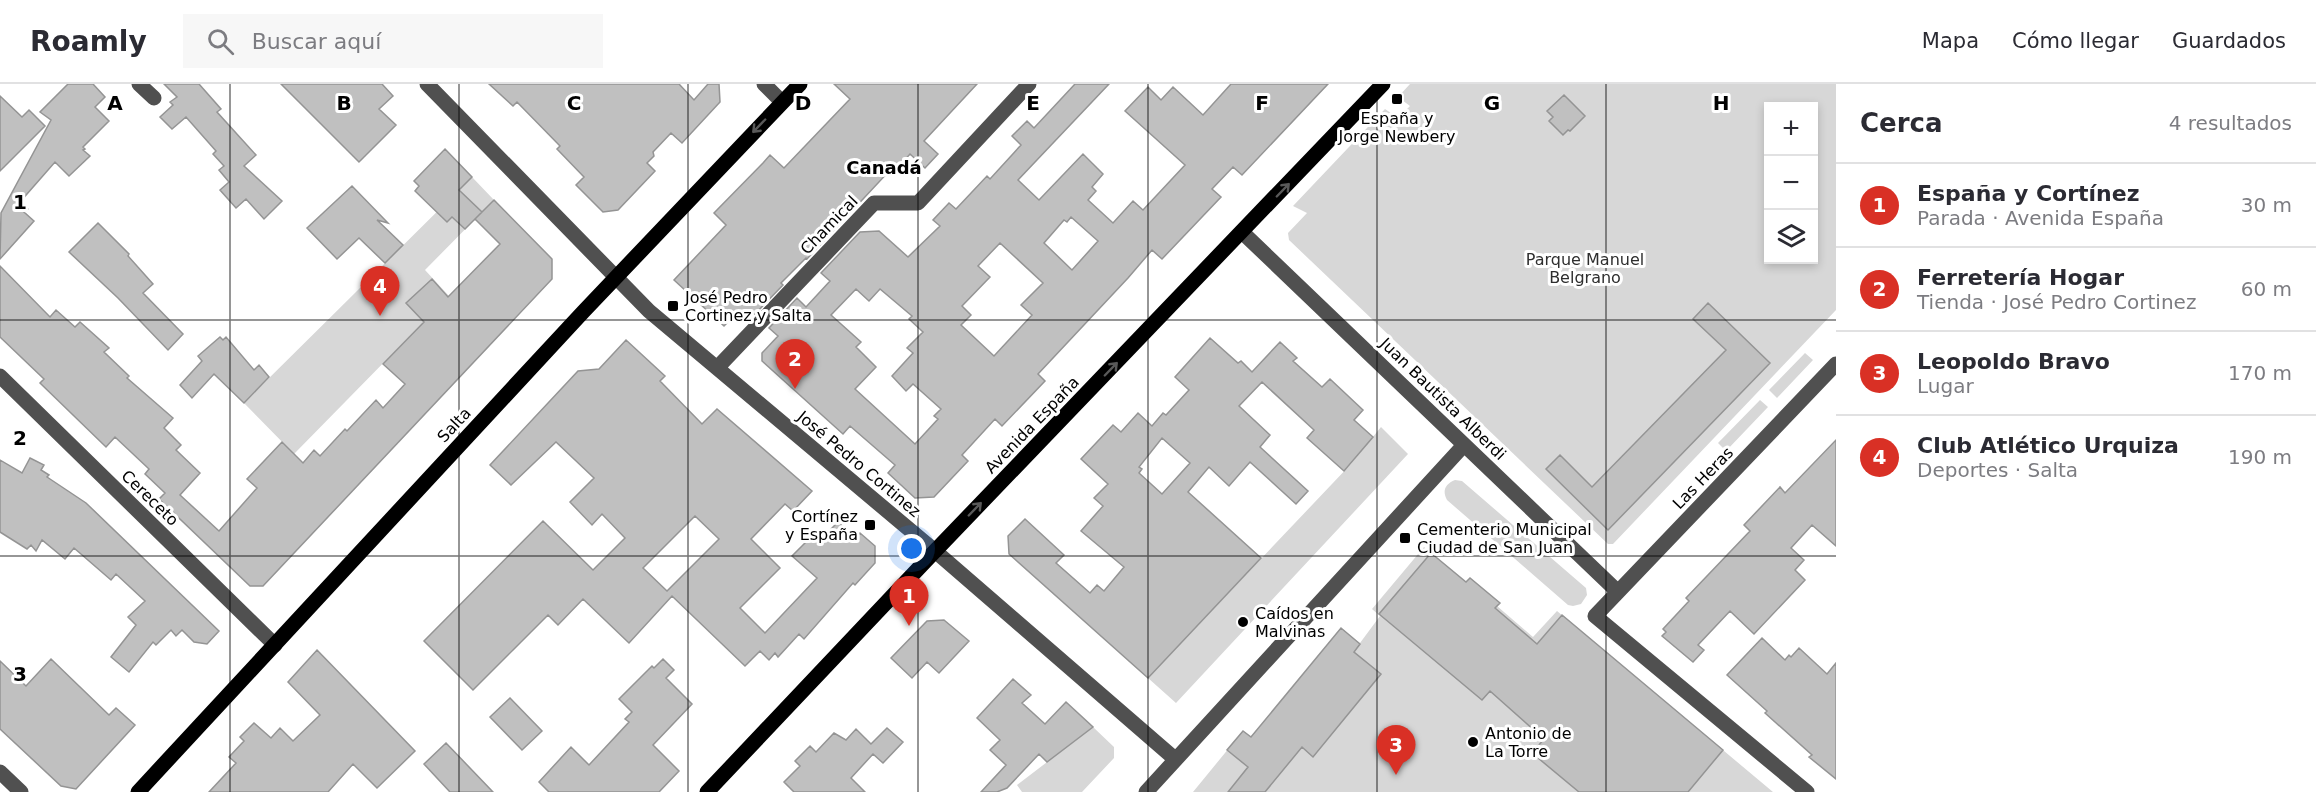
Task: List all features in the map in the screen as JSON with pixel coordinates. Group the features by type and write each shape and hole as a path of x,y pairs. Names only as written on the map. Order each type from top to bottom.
{"main road":[{"name":"Salta","path":"138,792 616,277 800,84"},
{"name":"Avenida España","path":"707,792 1383,84"}],"street":[{"path":"139,84 154,98"},
{"name":"José Pedro Cortinez","path":"427,84 649,311 935,551 1175,759"},
{"path":"764,84 782,102"},
{"name":"Chamical","path":"717,368 874,203 918,203 1029,84"},
{"name":"Juan Bautista Alberdi","path":"1242,232 1618,592"},
{"name":"Las Heras","path":"1807,792 1595,616 1836,364"},
{"name":"Cereceto","path":"0,376 274,645"},
{"path":"1146,792 1464,445"},
{"path":"0,772 21,792"}],"green space":[{"name":"Parque Manuel Belgrano","path":"1410,84 1836,84 1836,310 1613,544 1608,544 1289,240 1288,233 1307,213 1293,206 1385,109 1398,118 1410,106 1398,97"},
{"path":"472,177 494,200 425,270 449,296 294,454 244,403"},
{"path":"1805,353 1813,360 1777,398 1769,390"},
{"path":"1760,400 1768,407 1726,451 1718,443"},
{"path":"1381,427 1408,454 1176,703 1148,678 1350,465"},
{"path":"1455,480 1462,481 1586,588 1587,595 1581,604 1568,605 1447,500 1445,488"},
{"path":"1424,547 1466,582 1470,578 1500,603 1497,606 1533,637 1557,611 1773,792 1193,792 1243,731 1251,737 1341,628 1360,643 1380,616 1372,609"},
{"path":"1093,727 1114,747 1114,758 1082,792 1022,792 1017,785"}],"building":[{"path":"68,84 93,84 105,97 95,107 109,121 83,147 85,149 83,150 90,156 69,176 55,162 20,202 28,209 24,212 34,221 0,259 1,213 51,120 40,112"},
{"path":"164,84 199,84 221,109 217,112 256,155 244,166 282,201 264,219 246,199 236,208 220,190 229,182 219,170 224,166 213,154 216,151 186,117 172,129 160,117 173,105 170,102 177,97"},
{"path":"281,84 382,84 393,96 379,109 396,125 359,162"},
{"path":"489,84 679,84 694,100 708,84 719,84 720,102 682,143 671,133 653,152 654,156 647,163 655,171 618,210 603,212 576,185 584,177 557,149 560,146 517,102 513,106"},
{"path":"834,84 977,84 924,141 938,154 925,168 910,154 895,171 892,168 807,259 781,283 783,285 755,314 753,313 745,321 736,314 724,326 674,280 726,225 714,213 770,155 784,168 850,99"},
{"path":"1075,84 1109,84 1018,180 1039,200 1083,154 1103,174 1092,187 1096,191 1088,200 1113,223 1133,201 1143,210 1185,165 1125,111 1148,87 1161,100 1173,87 1203,115 1231,84 1328,84 1242,175 1233,167 1212,189 1221,197 1162,259 1152,250 1038,374 1045,381 1002,426 995,419 962,455 968,461 934,497 915,498 888,473 895,465 850,426 843,434 762,361 762,353 778,336 769,328 797,298 806,307 830,281 821,273 860,232 879,231 908,257 940,226 933,220 949,203 956,209 987,176 990,179 1021,145 1012,136 1027,121 1034,128","holes":["1071,217 1098,241 1072,270 1044,243 1064,220 1067,222","1000,243 1043,283 1021,305 1032,315 994,356 961,325 971,315 962,306 990,277 978,266","856,289 869,301 880,289 912,316 909,319 923,332 907,348 913,353 892,376 906,391 913,384 941,409 934,416 938,419 915,444 855,389 876,367 856,347 861,342 831,315"]},
{"path":"1564,95 1585,116 1563,135 1549,121 1553,117 1547,111"},
{"path":"0,96 22,117 29,110 45,126 0,171"},
{"path":"445,149 472,177 459,190 482,212 465,229 452,217 447,222 415,191 419,186 414,181"},
{"path":"352,186 388,223 377,220 403,245 385,263 359,238 337,259 307,228"},
{"path":"494,200 552,259 552,279 263,586 250,586 159,499 165,493 145,474 149,469 115,437 106,447 40,383 44,379 0,337 0,266 50,317 56,310 75,327 80,322 109,348 104,352 129,376 127,378 173,418 164,428 181,445 176,450 200,473 180,495 219,531 257,488 247,479 282,442 303,463 314,450 320,456 376,400 383,408 405,384 383,364 424,322 406,303 432,279 448,297 500,244 475,219"},
{"path":"98,223 129,254 128,256 153,284 143,293 183,334 168,350 69,252"},
{"path":"1708,303 1770,363 1608,530 1546,469 1560,455 1592,487 1726,350 1693,319"},
{"path":"220,337 223,340 226,337 254,370 259,365 269,377 244,403 214,374 192,398 180,385 202,361 198,356"},
{"path":"1210,338 1238,363 1241,361 1252,372 1280,342 1297,358 1293,361 1322,387 1330,379 1363,410 1354,420 1373,437 1344,471 1307,438 1314,430 1262,382 1239,406 1270,435 1260,447 1308,491 1296,504 1250,462 1229,486 1209,467 1188,492 1261,558 1148,678 1009,554 1008,536 1025,519 1064,555 1056,563 1090,593 1097,585 1104,591 1124,567 1081,531 1103,506 1094,498 1108,484 1081,459 1113,425 1121,432 1138,413 1152,426 1163,413 1166,415 1189,390 1175,377","holes":["1162,438 1190,463 1162,494 1139,473 1142,469 1139,467"]},
{"path":"626,340 665,376 660,381 702,424 717,409 812,491 793,511 785,504 751,539 780,568 740,608 765,633 817,578 792,556 811,537 817,543 838,522 856,538 860,533 875,546 875,563 855,585 853,583 804,639 799,634 778,657 775,653 769,660 760,651 745,666 672,596 629,643 583,599 558,625 548,615 473,690 424,641 543,521 593,570 625,538 602,514 592,525 570,502 594,478 556,442 511,485 490,465 578,371 599,369","holes":["695,516 719,539 667,591 643,568"]},
{"path":"1836,440 1836,546 1812,525 1791,548 1804,560 1795,570 1805,580 1754,634 1730,611 1698,645 1704,650 1693,662 1662,636 1666,632 1663,629 1689,601 1686,598 1750,531 1744,525 1780,487 1785,493"},
{"path":"30,458 44,465 41,470 49,475 47,477 86,503 219,631 207,644 194,642 182,630 176,636 171,630 156,645 153,642 129,672 111,657 136,625 128,617 145,601 116,574 111,580 74,548 65,559 42,540 36,551 31,545 27,549 0,532 0,460 22,473"},
{"path":"1431,553 1466,582 1470,578 1500,603 1495,608 1537,644 1562,615 1723,750 1688,792 1579,792 1532,753 1544,739 1490,691 1482,700 1379,614"},
{"path":"944,620 969,641 939,673 927,662 912,678 891,658 927,621"},
{"path":"1341,628 1360,644 1354,652 1381,674 1313,757 1302,747 1265,792 1228,792 1248,767 1227,750 1243,731 1251,737"},
{"path":"1762,638 1785,660 1799,648 1827,674 1836,663 1836,779 1809,757 1812,755 1727,675"},
{"path":"317,650 415,751 377,788 353,764 328,792 209,792 236,763 229,757 244,741 240,737 254,723 271,738 280,728 293,741 320,715 288,682"},
{"path":"51,659 109,715 116,708 135,725 76,789 61,786 0,729 0,661 26,686"},
{"path":"663,659 674,670 666,678 692,704 653,745 679,771 659,792 549,792 539,782 571,747 589,765 629,722 625,719 632,712 619,699 652,666 654,668"},
{"path":"1013,679 1031,695 1022,703 1045,724 1066,702 1093,727 1047,762 1039,754 1007,788 997,792 981,792 1006,765 990,750 1000,740 977,718"},
{"path":"510,698 542,731 522,750 490,717"},
{"path":"887,728 903,742 883,763 873,754 851,778 865,792 794,792 784,782 800,766 795,761 810,746 816,752 834,733 846,740 856,729 871,744"},
{"path":"446,743 493,792 450,792 424,764"}],"place":[{"name":"España y Jorge Newbery","path":"1397,99"},
{"name":"José Pedro Cortinez y Salta","path":"673,306"},
{"name":"Club Atlético Urquiza","path":"380,316"},
{"name":"Ferretería Hogar","path":"795,389"},
{"name":"Cortínez y España","path":"870,525"},
{"name":"Cementerio Municipal Ciudad de San Juan","path":"1405,538"},
{"name":"Caídos en Malvinas","path":"1243,622"},
{"name":"España y Cortínez","path":"909,626"},
{"name":"Antonio de La Torre","path":"1473,742"},
{"name":"Leopoldo Bravo","path":"1396,775"}],"district":[{"name":"Canadá","path":"884,167"}]}
